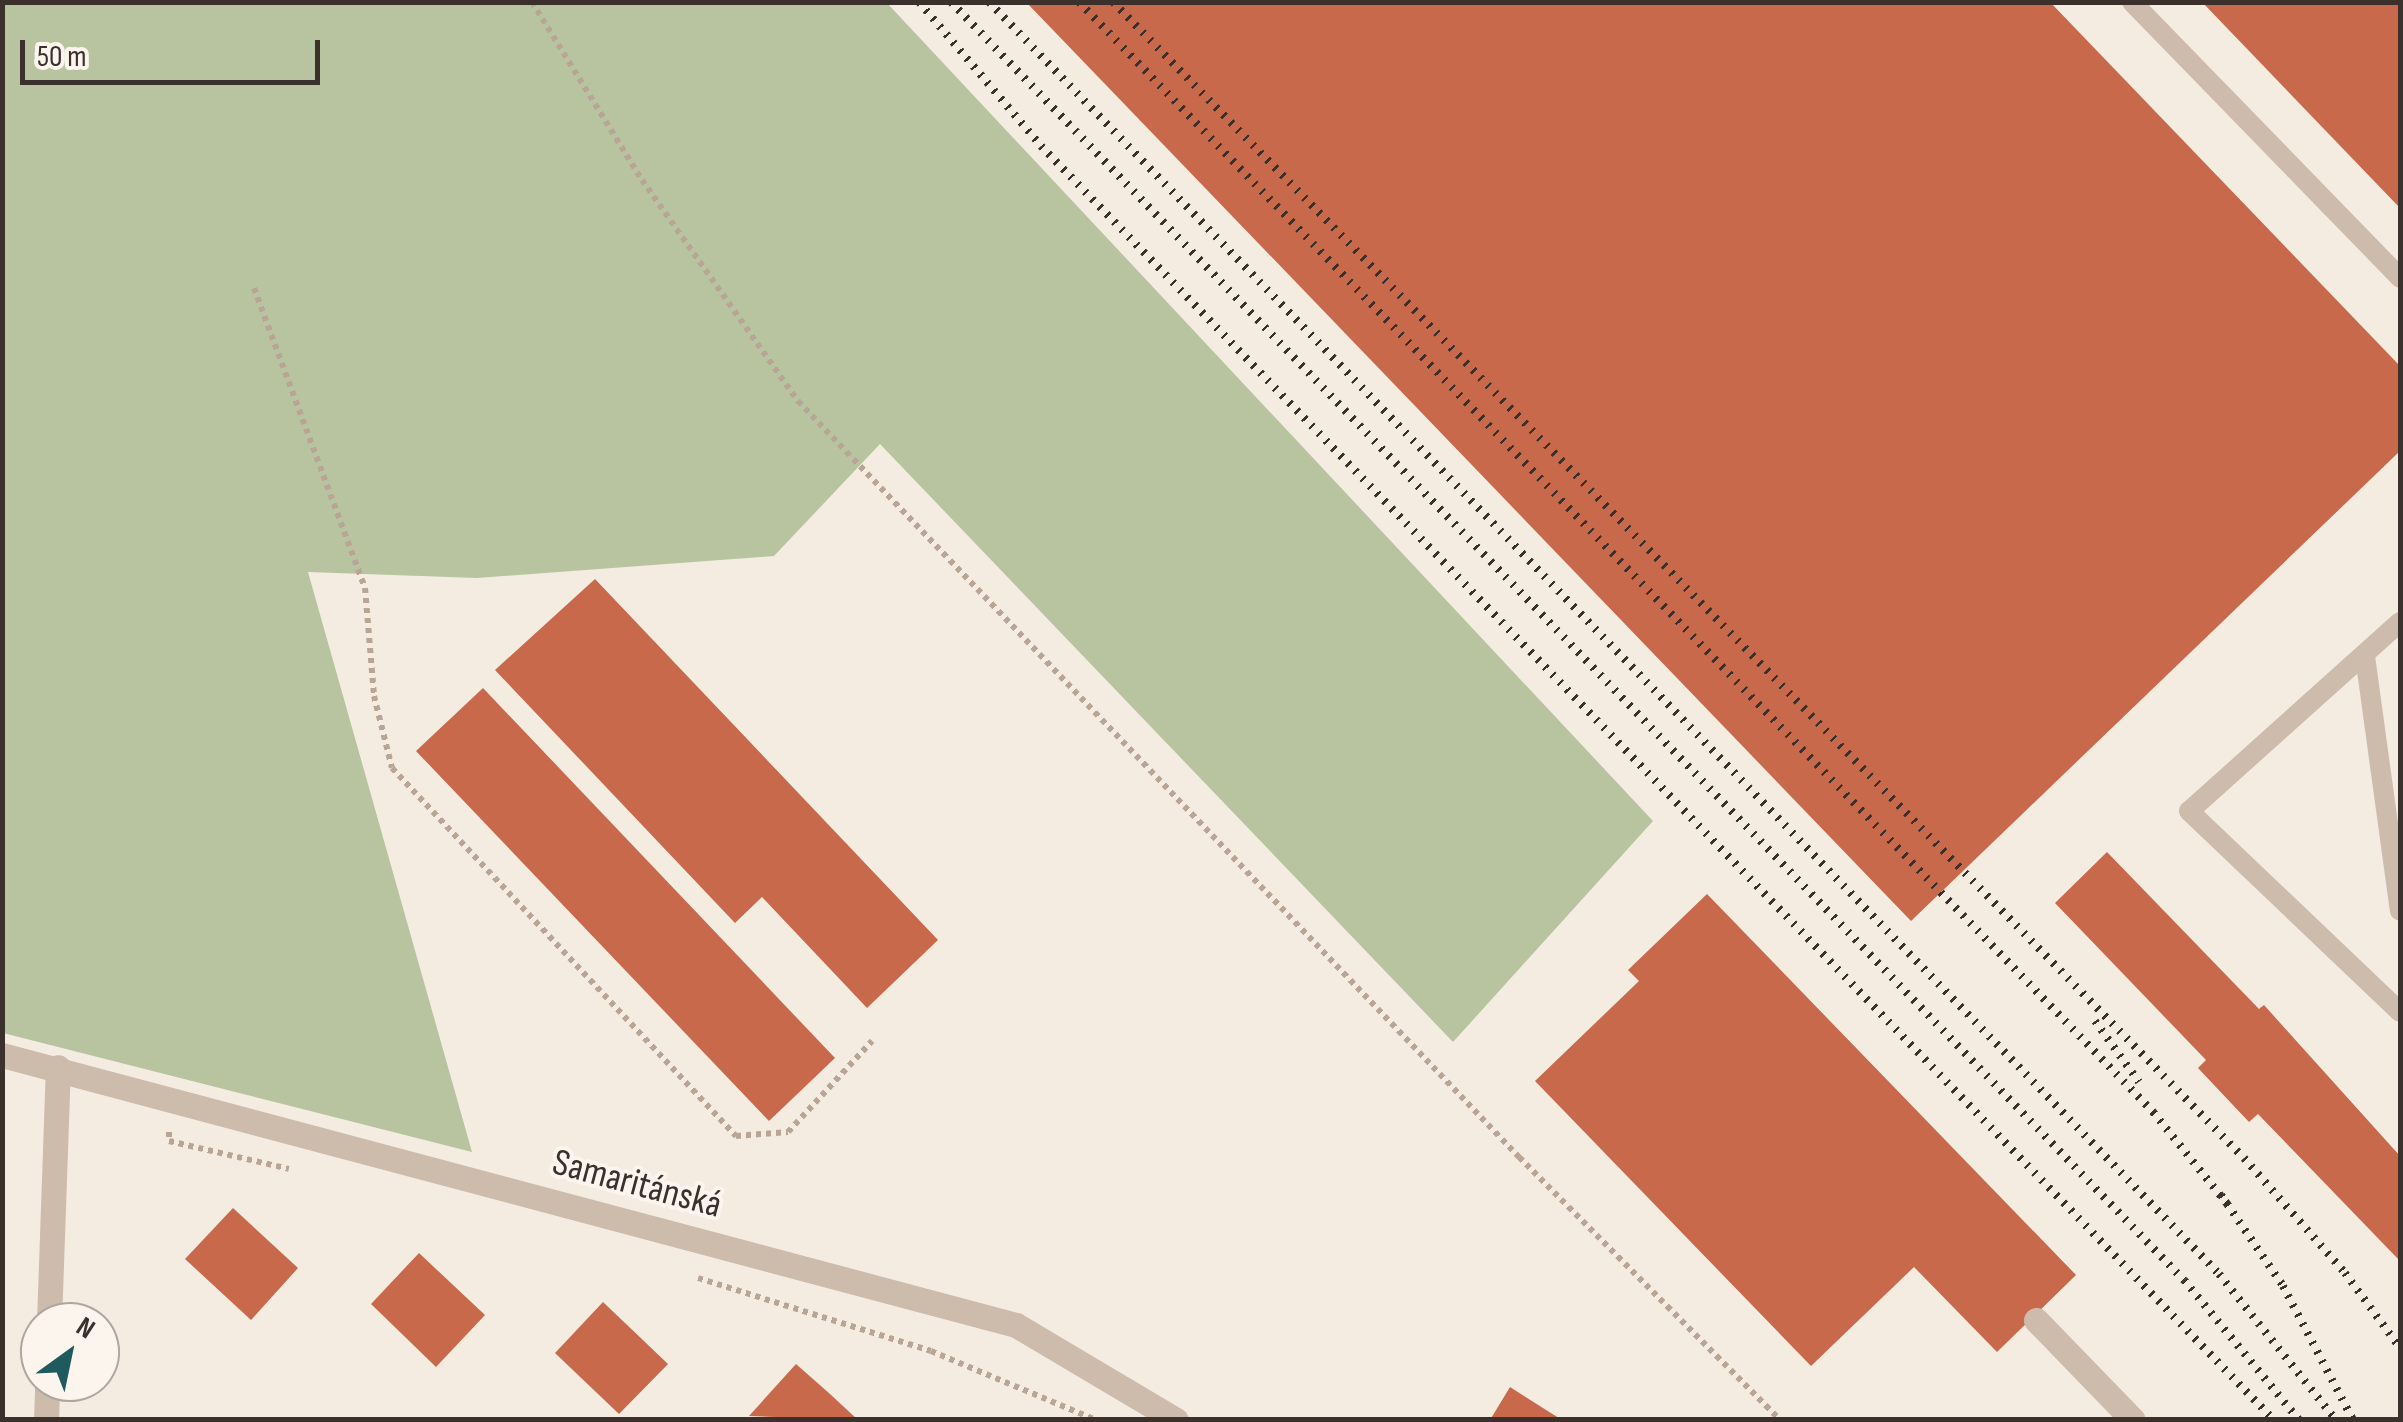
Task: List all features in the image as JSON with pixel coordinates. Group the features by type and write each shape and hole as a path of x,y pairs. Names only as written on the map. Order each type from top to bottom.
{"street":[{"name":"Samaritánská","path":"2,1055 1016,1324 1176,1420"},
{"path":"50,1302 58,1067"},
{"path":"2036,1320 2133,1420"}],"lane":[{"path":"2132,2 2400,278"},
{"path":"2400,622 2189,811 2400,1012"},
{"path":"2366,656 2400,911"}],"path":[{"path":"532,2 642,180 798,401 1478,1114 1780,1420"},
{"path":"254,288 364,588 374,696 392,768 736,1136 788,1132 872,1040"},
{"path":"172,1098 169,1141 296,1171"},
{"path":"679,1272 931,1351 1096,1420"}],"green space":[{"path":"2,3 887,3 1653,821 1453,1042 880,444 774,556 477,578 308,572 472,1152 3,1033"}],"building":[{"path":"1026,2 2050,2 2400,366 2400,451 1911,921"},
{"path":"2202,2 2400,2 2400,208"},
{"path":"595,579 938,940 867,1008 762,897 735,923 495,670"},
{"path":"483,688 835,1058 769,1121 416,751"},
{"path":"2107,852 2259,1009 2264,1005 2400,1156 2400,1261 2258,1114 2249,1122 2198,1068 2206,1060 2055,903"},
{"path":"1707,894 2076,1275 1997,1352 1914,1267 1811,1366 1535,1081 1639,981 1628,970"},
{"path":"233,1208 298,1268 251,1320 185,1259"},
{"path":"419,1253 485,1315 436,1367 371,1304"},
{"path":"603,1302 668,1364 619,1414 555,1353"},
{"path":"796,1364 830,1394 858,1420 749,1416"},
{"path":"1510,1387 1562,1420 1490,1420"}],"railway":[{"path":"919,2 1041,146 2274,1420"},
{"path":"951,2 2184,1280 2299,1420"},
{"path":"989,2 2219,1274 2336,1420"},
{"path":"1079,2 2153,1112 2228,1205"},
{"path":"1113,2 2244,1158 2345,1273 2400,1348"},
{"path":"2095,1021 2139,1082"},
{"path":"2221,1195 2283,1286 2353,1420"}]}
